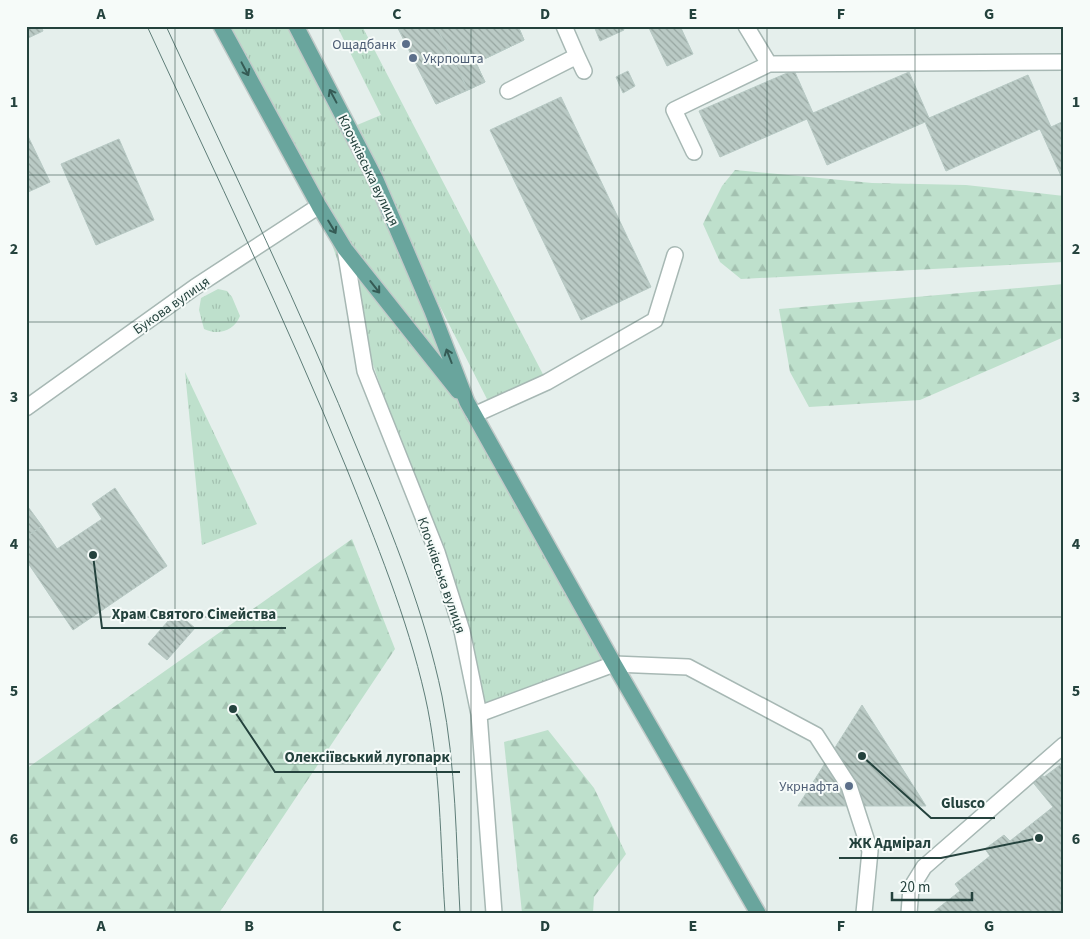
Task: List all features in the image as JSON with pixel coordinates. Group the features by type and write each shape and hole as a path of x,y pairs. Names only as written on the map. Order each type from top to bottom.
{"main road":[{"name":"Клочківська вулиця","path":"221,26 319,206 344,248 471,408"},
{"name":"Клочківська вулиця","path":"296,26 376,180 471,408 614,664 758,913"}],"street":[{"path":"564,26 584,71"},
{"path":"746,26 769,64"},
{"path":"508,92 577,56"},
{"path":"694,152 674,110 769,64 1064,62"},
{"name":"Букова вулиця","path":"26,408 195,287 319,206"},
{"name":"Клочківська вулиця","path":"344,248 365,370 437,552 462,631 479,714 494,913"},
{"path":"471,408 547,382 655,320 675,255"},
{"path":"479,714 614,664 688,667 816,735 849,786 870,851 864,913"},
{"path":"909,913 911,888 924,867 1064,745"}],"green space":[{"path":"221,26 296,26 350,128 381,115 337,26 362,26 547,382 490,405 381,190 467,402 614,664 479,714 437,552 319,206"},
{"path":"735,170 872,183 966,185 1064,196 1064,262 741,279 720,262 703,224 722,186"},
{"path":"1064,284 1064,337 920,400 809,407 790,372 779,309"},
{"path":"218,289 227,291 232,297 240,316 230,329 215,332 204,329 199,310 201,298"},
{"path":"185,372 257,524 202,545"},
{"path":"352,539 395,649 219,913 26,913 26,769"},
{"path":"548,730 594,788 626,854 594,897 593,913 522,913 504,742"}],"building":[{"path":"26,26 41,26 43,31 26,39"},
{"path":"397,26 436,26 468,90 436,104"},
{"path":"397,26 518,26 524,40 476,63 485,82 436,104"},
{"path":"436,26 518,26 524,40 476,63 485,82 468,90"},
{"path":"594,26 622,26 624,30 600,41"},
{"path":"652,26 680,26 693,54 667,66 649,28"},
{"path":"794,70 813,113 909,72 929,118 1028,75 1051,127 1064,121 1064,177 1062,178 1040,129 946,171 925,122 827,165 807,119 720,157 699,111"},
{"path":"628,71 635,86 623,93 616,77"},
{"path":"561,97 651,287 581,320 490,130"},
{"path":"26,132 50,182 26,193"},
{"path":"119,139 154,220 96,245 61,164"},
{"path":"115,488 167,566 73,630 26,560 26,537 42,526 57,549 102,519 92,504"},
{"path":"26,504 42,526 26,537"},
{"path":"176,612 195,628 167,660 148,644"},
{"path":"862,705 926,806 798,806"},
{"path":"1064,762 1064,913 932,913 960,891 955,884 990,856 985,849 1004,835 1010,841 1053,807 1031,780 1040,772 1044,777"}],"tram line":[{"path":"147,26 323,411 400,609 418,667 434,749 445,913"},
{"path":"166,26 315,349 385,516 427,635 447,722 455,804 460,913"}],"place":[{"name":"Ощадбанк","path":"406,44"},
{"name":"Укрпошта","path":"413,58"},
{"name":"Храм Святого Сімейства","path":"93,555"},
{"name":"Олексіївський лугопарк","path":"233,709"},
{"name":"Glusco","path":"862,756"},
{"name":"Укрнафта","path":"849,786"},
{"name":"ЖК Адмірал","path":"1039,838"}]}
